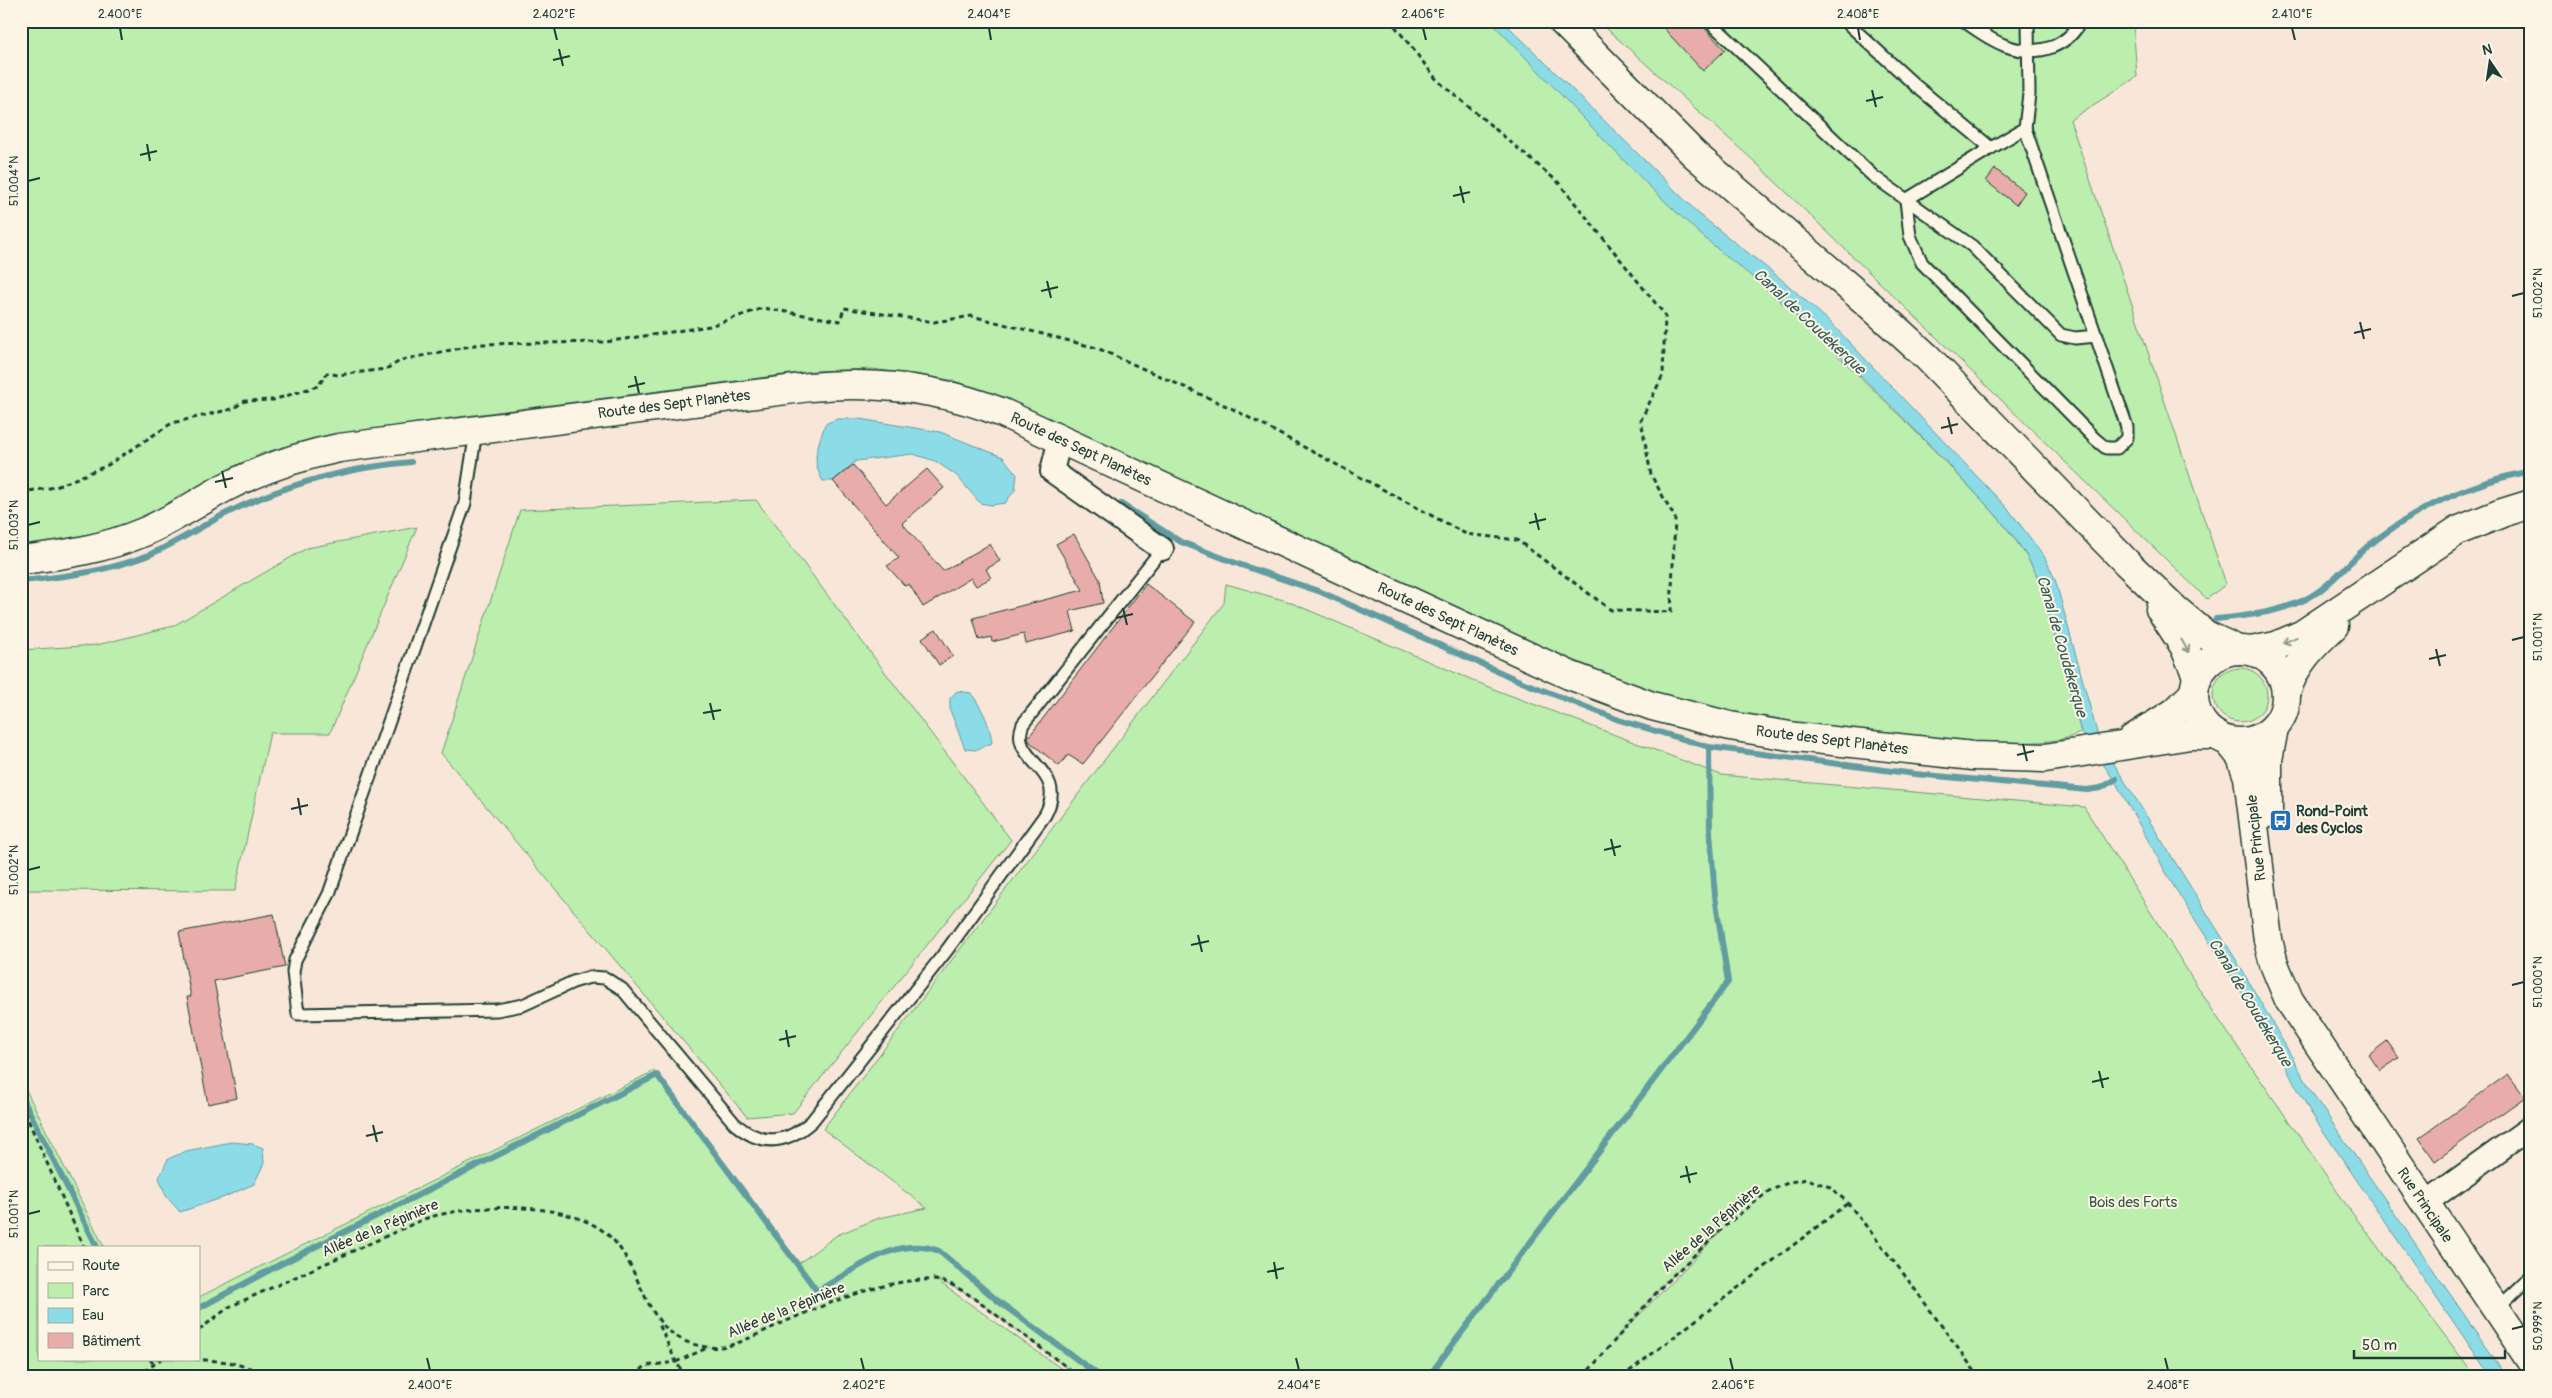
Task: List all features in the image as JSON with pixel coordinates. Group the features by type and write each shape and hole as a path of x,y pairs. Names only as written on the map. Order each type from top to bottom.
{"main road":[{"path":"1562,21 1647,109 1694,154 1871,306 1927,357 2127,563 2198,628 2216,640 2261,654 2274,664 2283,678 2286,691"},
{"name":"Route des Sept Planètes","path":"21,560 84,551 130,538 160,524 240,480 301,457 358,444 783,390 862,384 897,386 951,395 985,406 1562,672 1659,708 1745,729 1844,742 1997,758 2038,758 2073,755 2190,734 2222,738"},
{"path":"2196,686 2214,658 2225,652 2276,646 2294,639 2430,547 2457,531 2531,504"},
{"path":"2127,563 2179,636 2192,660 2200,718 2222,738 2245,742 2254,740 2274,728 2284,711 2286,691 2293,674 2311,649 2375,586"},
{"name":"Route des Sept Planètes","path":"2117,746 2143,733 2175,712 2196,686"},
{"name":"Rue Principale","path":"2274,728 2268,760 2268,802 2279,914 2296,984 2321,1047"},
{"name":"Rue Principale","path":"2222,738 2241,757 2250,785 2262,903 2271,952 2294,1010 2321,1047 2424,1204 2531,1361"}],"street":[{"path":"1060,439 1052,471 1162,549"},
{"path":"2424,1204 2531,1127"}],"lane":[{"path":"1709,21 1863,167 1972,246 2061,335 2075,338 2097,336"},
{"path":"1845,21 1916,86 1991,148"},
{"path":"1964,21 2002,45 2028,51 2060,44 2074,31 2080,21"},
{"path":"1906,200 1910,236 1922,263 2095,439 2106,448 2112,449 2125,442 2127,427 2025,128 2028,21"},
{"path":"1906,200 2025,128"},
{"path":"476,429 465,503 329,894 297,953 293,972 298,1014 497,1010 534,1001 581,979 605,978 622,989 735,1124 748,1135 765,1140 790,1137 812,1121 947,950 1045,815 1051,802 1052,788 1046,775 1022,746 1020,734 1023,724 1162,549"},
{"path":"2495,1309 2531,1276"}],"path":[{"path":"21,492 56,487 108,465 172,423 232,409 245,401 273,400 318,386 327,373 338,375 386,369 402,360 480,344 605,342 710,326 763,308 840,320 844,308 934,322 972,316 1097,348 1230,408 1466,534 1518,540 1611,610 1671,612 1675,518 1651,476 1641,420 1663,375 1665,316 1558,182 1437,80 1391,21"},
{"path":"21,1104 84,1246"},
{"name":"Allée de la Pépinière","path":"1583,1377 1681,1267 1727,1224 1769,1191 1799,1180 1815,1180 1830,1186 1848,1203 1903,1273 1979,1377"},
{"path":"1622,1377 1848,1203"},
{"name":"Allée de la Pépinière","path":"200,1329 229,1307 412,1224 450,1211 483,1207 514,1207 547,1211 583,1221 601,1230 616,1243 655,1316 662,1325 676,1336 695,1345 709,1347 729,1346 822,1305 910,1281 932,1280 951,1284 968,1294 1080,1377"},
{"path":"655,1316 676,1362 686,1377"},
{"path":"635,1377 646,1366 676,1362 709,1347"},
{"path":"151,1360 154,1365"},
{"path":"139,1376 160,1360"},
{"path":"200,1360 229,1362 267,1373 271,1377"}],"green space":[{"path":"21,21 1490,21 1662,189 1837,355 1966,483 2002,522 2032,565 2040,582 2081,732 2058,740 2020,743 1920,738 1776,721 1700,706 1673,698 1619,679 1532,642 983,390 950,380 873,369 813,371 443,419 305,441 263,453 218,475 147,517 76,539 21,547"},
{"path":"1598,21 2133,21 2137,77 2070,120 2226,584 2207,599 1755,162"},
{"path":"756,500 1011,840 793,1113 747,1117 441,753 520,510"},
{"path":"417,527 330,733 270,733 235,891 21,890 21,650 97,645 173,626 307,548"},
{"name":"Bois des Forts","path":"1226,584 1287,601 1496,690 1721,775 2084,807 2215,1014 2350,1210 2476,1377 1079,1377 968,1294 932,1277 1073,1377 21,1377 21,1080 104,1246 38,1246 38,1360 200,1360 200,1297 654,1071 798,1264 837,1235 879,1218 927,1208 823,1129 1224,603","holes":["1720,1231 1720,1232 1613,1342 1664,1284"]},
{"path":"2235,668 2245,668 2255,672 2263,680 2267,695 2263,710 2255,718 2245,722 2235,722 2225,718 2217,710 2213,700 2213,690 2217,680 2225,672"}],"water":[{"name":"Canal de Coudekerque","path":"1490,21 1503,21 1700,215 1781,279 1829,321 2009,510 2044,556 2055,579 2099,740 2238,963 2316,1099 2507,1377 2491,1377 2311,1113 2260,1021 2173,885 2116,783 2081,732 2040,582 2032,565 2012,535 1977,494 1885,399 1793,312 1672,208"},
{"path":"837,419 859,419 940,432 1003,457 1017,475 1015,490 1005,503 991,505 980,503 956,475 935,461 913,454 856,461 833,481 823,481 817,466 816,453 825,424"},
{"path":"957,691 971,693 982,710 992,743 975,750 965,749 950,710 950,698"},
{"path":"231,1142 253,1144 263,1148 264,1163 254,1184 222,1198 180,1212 166,1196 159,1178 168,1159 186,1151"}],"building":[{"path":"1657,21 1698,21 1725,50 1703,71"},
{"path":"1995,169 2025,192 2016,205 1986,181"},
{"path":"853,465 886,504 927,469 944,488 902,523 943,571 990,544 1000,561 986,569 991,578 976,586 971,578 923,607 909,584 905,586 887,566 899,558 833,481"},
{"path":"1074,534 1100,580 1103,603 1070,611 1075,631 1026,644 1024,634 992,642 991,637 979,640 973,618 1083,590 1056,544"},
{"path":"1146,584 1195,622 1083,764 1068,755 1059,766 1030,742 1028,738"},
{"path":"936,629 953,656 939,665 922,638"},
{"path":"274,914 285,967 214,981 237,1098 208,1104 187,997 191,997 179,932"},
{"path":"2387,1041 2399,1058 2380,1071 2369,1055"},
{"path":"2508,1074 2525,1097 2435,1161 2419,1138"}],"waterway":[{"path":"21,581 82,573 126,563 163,549 225,514 270,494 339,473 411,462"},
{"path":"2216,619 2270,611 2302,601 2321,590 2369,545 2425,509 2487,482 2531,471"},
{"path":"1121,504 1181,542 1321,592 1522,682 1619,720 1709,747 1915,774 2087,790 2101,788 2116,779"},
{"path":"1428,1377 1728,982 1715,896 1710,832 1709,747"},
{"path":"200,1307 279,1265 657,1075 817,1291 860,1266 891,1251 907,1247 923,1247 939,1251 998,1301 1101,1377"},
{"path":"21,1095 96,1246"}],"place":[{"name":"Rond-Point des Cyclos","path":"2280,820"}]}
